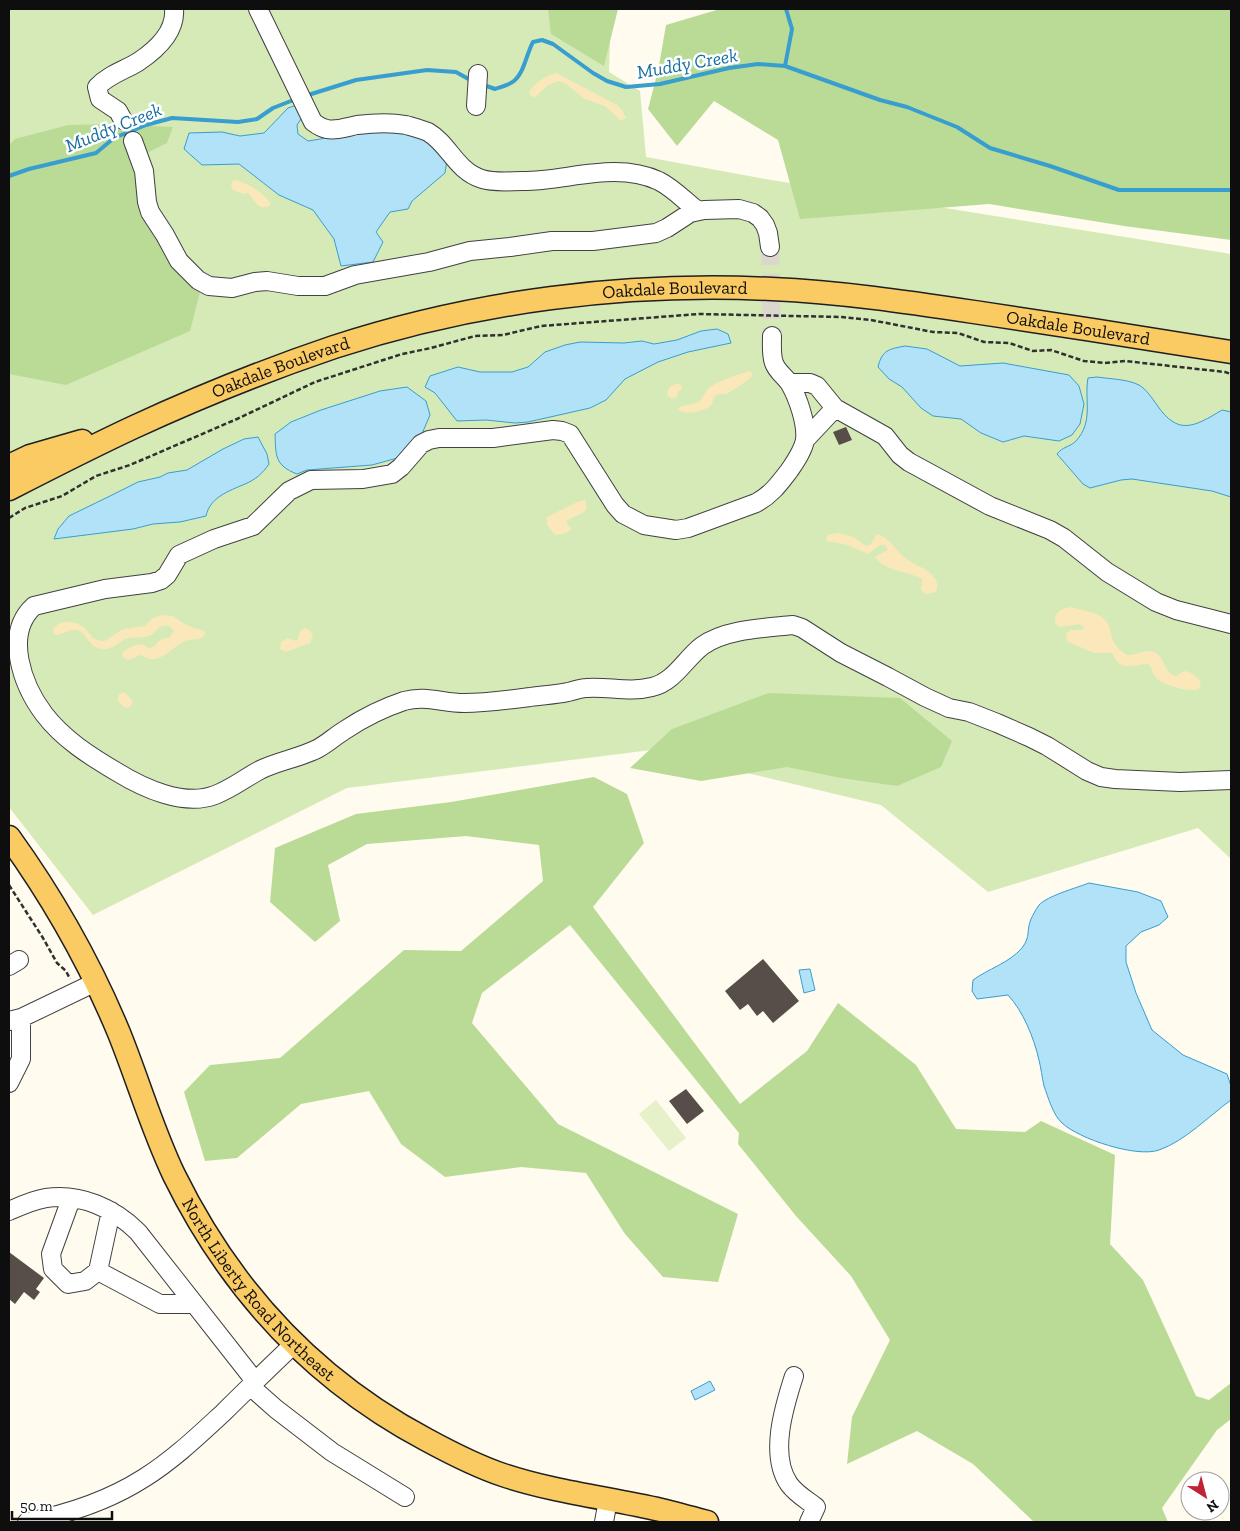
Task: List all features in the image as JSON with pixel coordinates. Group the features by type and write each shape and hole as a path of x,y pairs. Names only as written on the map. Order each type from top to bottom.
{"main road":[{"name":"Oakdale Boulevard","path":"9,489 136,426 268,371 337,346 383,332 454,315 581,294 646,289 734,287 856,295 1231,352"},
{"name":"Oakdale Boulevard","path":"9,466 30,456 136,426"},
{"name":"North Liberty Road Northeast","path":"9,837 51,899 86,987 120,1036 159,1141 174,1175 202,1226 240,1284 271,1321 294,1344 362,1400 397,1423 476,1464 503,1475 541,1486 661,1510 707,1522"}],"street":[{"path":"123,120 118,112 100,99 97,88 109,78 138,62 160,44 174,22 174,9"},
{"path":"258,9 313,122 319,126 327,129 383,123 417,128 429,133 459,166 482,179 533,181 611,171 623,172 658,181 698,211"},
{"path":"476,106 478,74"},
{"path":"133,141 144,171 147,202 150,212 179,261 198,280 209,286 232,288 254,282 267,281 298,286 325,286 355,275 430,262 470,251 552,241 593,241 656,233 690,213 698,211 740,209 752,213 760,218 765,225 770,247"},
{"path":"772,336 771,352 774,364 790,384 801,411 805,440"},
{"path":"790,384 810,383 817,386 834,408 885,436 900,455 909,462 990,506 1050,530 1064,538 1107,572 1156,602 1176,610 1231,624"},
{"path":"834,408 805,440 794,464 766,498 688,528 676,530 644,524 623,514 614,505 576,442 570,434 562,431 553,430 493,438 439,438 421,444 401,467 392,474 362,479 310,480 288,491 262,520 253,526 186,550 179,555 168,575 160,580 152,583 106,589 34,606 27,612 22,621 17,644 25,680 46,717 62,734 89,756 127,779 157,792 195,799 212,797 271,765 316,750 377,711 405,701 435,698 463,703 488,702 567,692 583,688 598,687 624,690 652,687 664,683 701,647 711,641 736,633 793,625 802,628 840,654 925,697 949,708 983,718 1029,737 1101,777 1180,782 1231,780"},
{"path":"9,1083 21,1059 15,1020 86,987"},
{"path":"9,1211 44,1198 71,1199 89,1201 128,1221 194,1304 252,1384 276,1409 332,1452 405,1497"},
{"path":"71,1199 51,1254 53,1269 68,1284 85,1281 98,1271 111,1211"},
{"path":"98,1271 160,1304 194,1304"},
{"path":"27,1522 53,1517 84,1507 115,1494 144,1478 196,1438 294,1344"},
{"path":"794,1376 781,1422 780,1452 782,1472 790,1486 816,1507 809,1522"},
{"path":"604,1522 608,1500"}],"path":[{"path":"9,518 25,508 62,496 96,476 130,465 237,419 315,382 402,354 475,336 503,335 541,326 699,314 842,317 871,320 933,332 958,333 984,342 1009,343 1033,351 1051,350 1084,361 1105,363 1126,361 1231,374"},
{"path":"9,884 57,963 86,987"}],"green space":[{"path":"9,9 611,9 609,72 640,91 646,157 765,179 1231,254 1231,859 1198,828 988,892 881,805 651,750 347,788 93,915 9,807"},
{"path":"548,9 618,9 604,66 551,34"},
{"path":"720,9 1231,9 1231,240 1124,226 989,204 800,219 778,140 714,101 677,146 648,109 658,71 666,25"},
{"path":"109,124 173,127 167,143 131,161 161,246 200,292 190,331 66,385 9,374 9,145 15,139 68,125"},
{"path":"769,693 900,698 952,741 941,767 897,786 841,778 787,767 701,781 630,768 672,729"},
{"path":"594,777 627,794 644,843 593,907 740,1104 807,1051 838,1003 916,1065 956,1129 1025,1132 1041,1121 1115,1155 1110,1244 1143,1280 1196,1396 1209,1400 1231,1383 1231,1419 1217,1430 1188,1471 1180,1471 1180,1482 1162,1508 1168,1522 1034,1522 973,1464 917,1431 847,1464 852,1417 890,1340 851,1276 796,1216 738,1144 739,1133 570,925 482,993 472,1023 558,1124 738,1214 718,1282 663,1277 625,1234 586,1173 521,1167 445,1177 401,1144 369,1091 301,1104 237,1158 205,1161 184,1092 210,1065 280,1058 404,950 461,951 543,881 539,845 466,836 367,844 328,865 340,921 315,942 270,902 275,848 356,814 451,802"},
{"path":"656,1100 686,1138 669,1151 639,1114"}],"sand":[{"path":"556,73 617,105 626,118 621,121 605,106 585,99 566,84 558,81 548,85 535,97 531,96 529,93 531,89 540,80"},
{"path":"233,180 254,188 265,196 271,204 268,207 261,207 248,193 244,194 233,190 231,186"},
{"path":"751,371 751,378 726,394 716,395 711,405 707,408 689,413 678,410 679,407 699,402 713,385"},
{"path":"677,383 682,386 682,389 678,392 677,397 671,399 667,394 669,388"},
{"path":"585,500 587,507 584,512 566,521 571,529 566,533 555,535 547,525 547,517"},
{"path":"838,533 853,537 866,546 870,545 877,534 885,538 904,557 933,576 937,583 936,592 926,594 921,590 922,579 885,566 880,562 875,557 888,550 885,545 880,545 868,554 848,545 827,541 828,535"},
{"path":"1071,607 1101,616 1109,625 1114,643 1127,655 1148,651 1156,653 1172,674 1176,676 1184,671 1196,676 1201,682 1199,689 1189,690 1170,686 1156,678 1148,664 1123,665 1116,660 1112,653 1095,653 1068,642 1066,638 1070,630 1085,628 1079,624 1060,627 1055,623 1059,612"},
{"path":"163,615 173,616 186,625 206,632 205,635 197,639 185,641 159,658 149,659 141,655 127,660 122,656 123,652 132,646 142,644 149,648 154,647 160,640 170,637 174,631 169,626 162,626 149,636 129,638 111,648 99,649 77,630 55,635 53,630 58,624 74,623 84,627 95,639 105,641 123,629 145,626 153,618"},
{"path":"306,628 313,634 310,643 286,652 280,649 281,642 288,638 296,641 300,631"},
{"path":"125,692 133,702 128,708 122,706 118,700 119,694"}],"water":[{"path":"300,104 305,113 297,125 298,134 308,141 367,132 399,131 413,133 423,138 447,159 445,173 412,201 408,209 390,212 376,232 383,242 373,262 341,266 334,239 313,210 279,195 239,164 202,165 184,149 189,133 222,132 240,136 264,133 288,108"},
{"path":"717,329 728,334 731,343 688,352 658,362 625,379 606,400 590,408 528,422 457,421 435,393 425,387 430,376 458,367 480,372 512,372 528,367 545,352 580,342 624,343 642,341 654,344 677,340 701,331"},
{"path":"905,346 927,349 960,366 1003,363 1069,375 1079,386 1084,404 1080,424 1072,435 1059,441 1024,436 1003,442 981,433 961,419 933,416 921,408 902,387 889,379 878,367 887,351"},
{"path":"1088,378 1124,380 1139,385 1149,394 1165,415 1179,425 1195,424 1222,410 1231,412 1231,497 1212,491 1132,479 1090,488 1083,484 1057,454 1074,443 1082,433 1087,418"},
{"path":"407,387 426,401 430,415 421,436 401,457 372,465 307,470 297,474 289,471 280,463 276,454 275,434 291,422 380,391"},
{"path":"258,437 267,454 269,464 249,482 216,499 208,509 206,516 180,522 153,524 133,529 54,539 58,529 69,516 138,482 160,477 168,473 187,470 244,439"},
{"path":"1089,883 1138,892 1161,901 1168,917 1159,925 1141,932 1126,946 1126,962 1136,993 1152,1030 1183,1055 1227,1074 1231,1086 1231,1100 1178,1141 1159,1150 1149,1152 1109,1146 1081,1135 1062,1123 1056,1115 1044,1086 1040,1063 1027,1025 1013,1001 1008,995 977,999 972,991 973,980 1005,962 1022,948 1027,937 1031,919 1039,905 1055,895"},
{"path":"810,969 815,990 804,993 799,970"},
{"path":"710,1381 715,1390 695,1400 691,1391"}],"building":[{"path":"846,427 852,440 839,445 833,432"},
{"path":"763,959 799,1001 773,1023 763,1011 757,1016 748,1004 740,1010 725,991"},
{"path":"686,1089 704,1111 687,1124 669,1101"},
{"path":"9,1252 44,1278 36,1289 40,1292 34,1300 24,1292 15,1304 9,1299"}],"waterway":[{"path":"785,66 792,29 786,9"},
{"name":"Muddy Creek","path":"481,84 495,89 514,81 523,69 533,42 542,40 553,44 607,81 626,87 660,84 729,68 758,64 785,66 880,100 907,107 957,127 990,148 1119,190 1231,190"},
{"name":"Muddy Creek","path":"305,96 356,80 427,70 456,72 472,81"},
{"name":"Muddy Creek","path":"9,176 29,169 96,153 114,138 146,125 172,118 238,122 257,119 273,108 296,99"}],"tunnel":[{"path":"770,247 772,336"}]}
